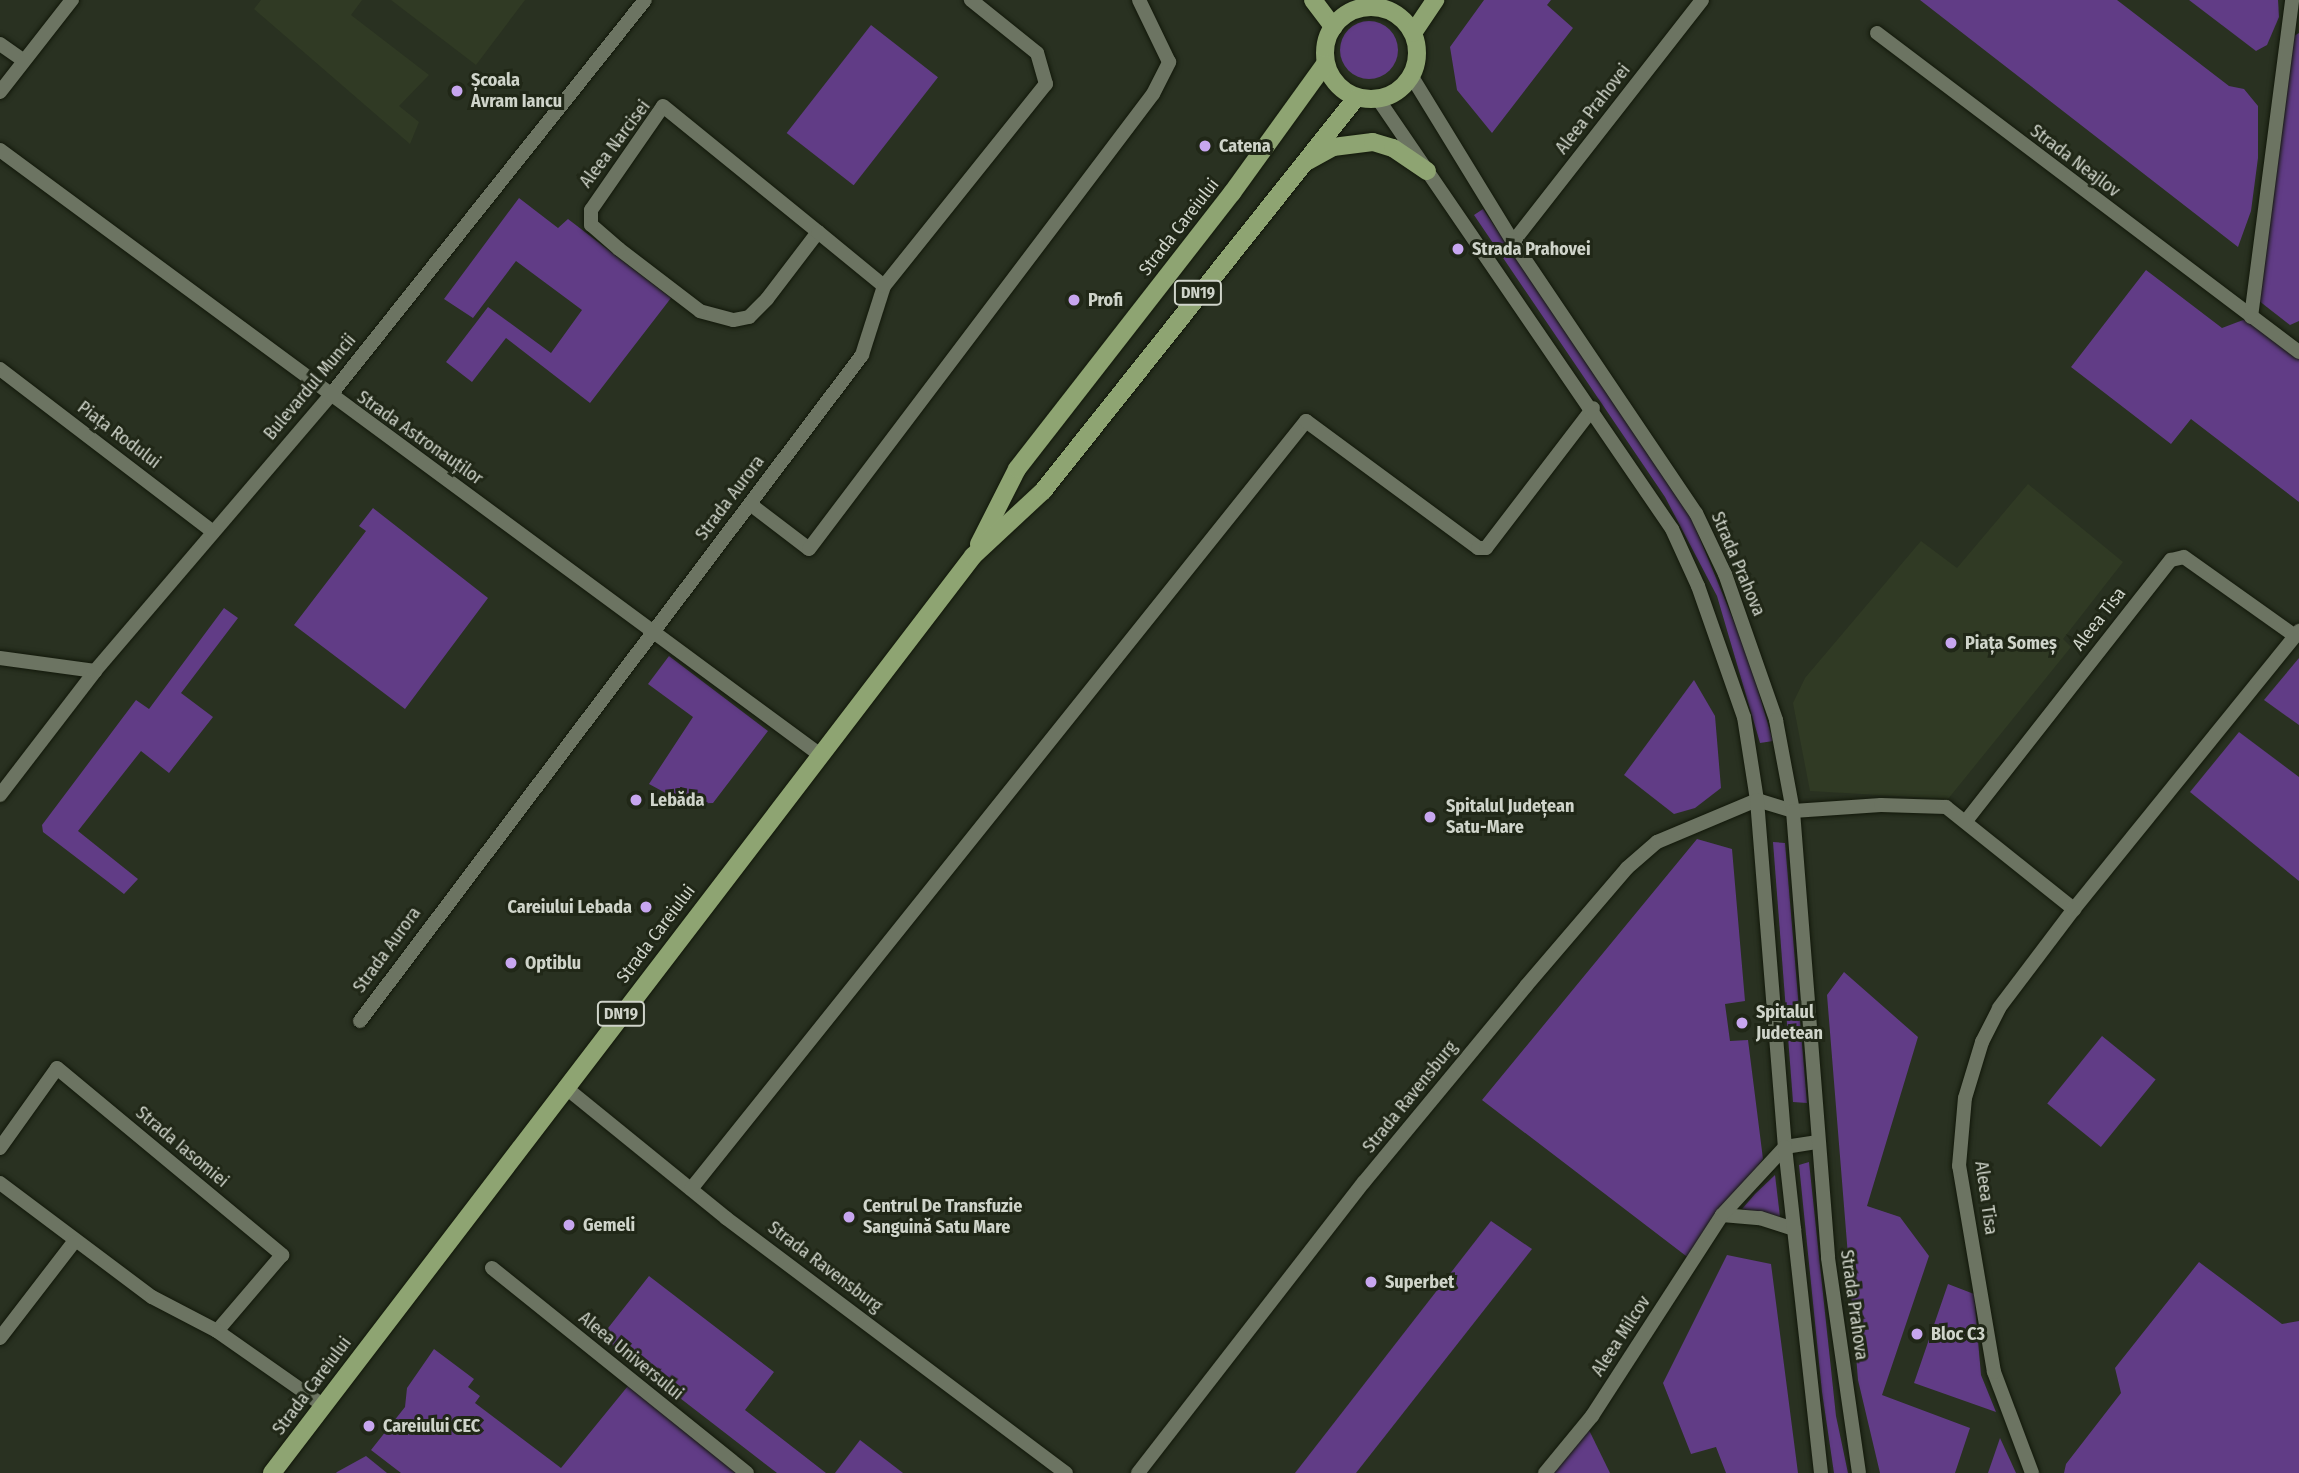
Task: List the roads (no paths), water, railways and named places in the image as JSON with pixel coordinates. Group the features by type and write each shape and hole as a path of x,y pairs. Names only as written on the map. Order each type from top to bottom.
{"main road":[{"path":"1313,0 1333,27 1349,12 1378,4 1413,33"},
{"path":"1325,64 1342,90 1356,98 1378,99 1401,89 1412,77 1417,62 1413,33 1435,0"},
{"name":"DN19","path":"1325,64 1325,47 1333,27"},
{"name":"Strada Careiului","path":"973,556 1017,469 1232,193 1325,64"},
{"name":"Strada Careiului","path":"272,1473 973,556 1043,491 1299,166 1356,98"},
{"path":"1299,166 1333,147 1373,142 1393,148 1427,170"}],"street":[{"path":"0,92 72,0"},
{"name":"Bulevardul Muncii","path":"0,795 95,671 329,397 645,0"},
{"name":"Strada Aurora","path":"360,1021 862,355 884,286 1046,84 1037,53 987,5 971,0"},
{"path":"750,504 809,549 1153,94 1169,62 1139,0"},
{"name":"Aleea Prahovei","path":"1513,242 1702,0"},
{"path":"2251,317 2292,0"},
{"name":"Strada Neajlov","path":"1877,33 2299,352"},
{"path":"0,44 24,61"},
{"name":"Strada Prahova","path":"1412,77 1513,242 1696,513 1725,574 1776,720 1793,811 1815,1142 1859,1473"},
{"path":"1378,99 1593,408 1672,529 1698,586 1744,717 1757,800 1785,1147 1821,1473"},
{"name":"Aleea Narcisei","path":"818,232 767,299 749,317 733,320 700,311 619,249 591,225 591,210 663,106 818,232 884,286"},
{"name":"Strada Astronauților","path":"0,150 329,397 654,629 819,754"},
{"name":"Piața Rodului","path":"0,369 213,532"},
{"path":"691,1189 1306,421 1478,548 1486,548 1593,408"},
{"name":"Aleea Tisa","path":"1966,821 2171,560 2183,557 2297,634 2074,909 1999,1008 1982,1042 1965,1098 1959,1166 1994,1372 2032,1473"},
{"path":"0,657 95,671"},
{"path":"1757,800 1793,811 1881,805 1946,807 2074,909"},
{"name":"Strada Ravensburg","path":"1138,1473 1364,1182 1627,868 1657,842 1757,800"},
{"name":"Strada Iasomiei","path":"0,1148 57,1068 282,1255 217,1331"},
{"name":"Strada Ravensburg","path":"565,1087 691,1189 1064,1472"},
{"path":"1785,1147 1815,1142"},
{"name":"Aleea Milcov","path":"1545,1473 1592,1416 1722,1215 1785,1147"},
{"path":"0,1183 74,1242 152,1297 217,1331 324,1406"},
{"path":"1722,1215 1760,1218 1794,1229"},
{"path":"0,1338 74,1242"},
{"name":"Aleea Universului","path":"492,1268 747,1473"}],"place":[{"name":"Școala Avram Iancu","path":"457,91"},
{"name":"Catena","path":"1205,146"},
{"name":"Strada Prahovei","path":"1458,249"},
{"name":"Profi","path":"1074,300"},
{"name":"Piața Someș","path":"1951,643"},
{"name":"Lebăda","path":"636,800"},
{"name":"Spitalul Județean Satu-Mare","path":"1430,817"},
{"name":"Careiului Lebada","path":"646,907"},
{"name":"Optiblu","path":"511,963"},
{"name":"Spitalul Judetean","path":"1742,1023"},
{"name":"Centrul De Transfuzie Sanguină Satu Mare","path":"849,1217"},
{"name":"Gemeli","path":"569,1225"},
{"name":"Superbet","path":"1371,1282"},
{"name":"Bloc C3","path":"1917,1334"},
{"name":"Careiului CEC","path":"369,1426"}]}
